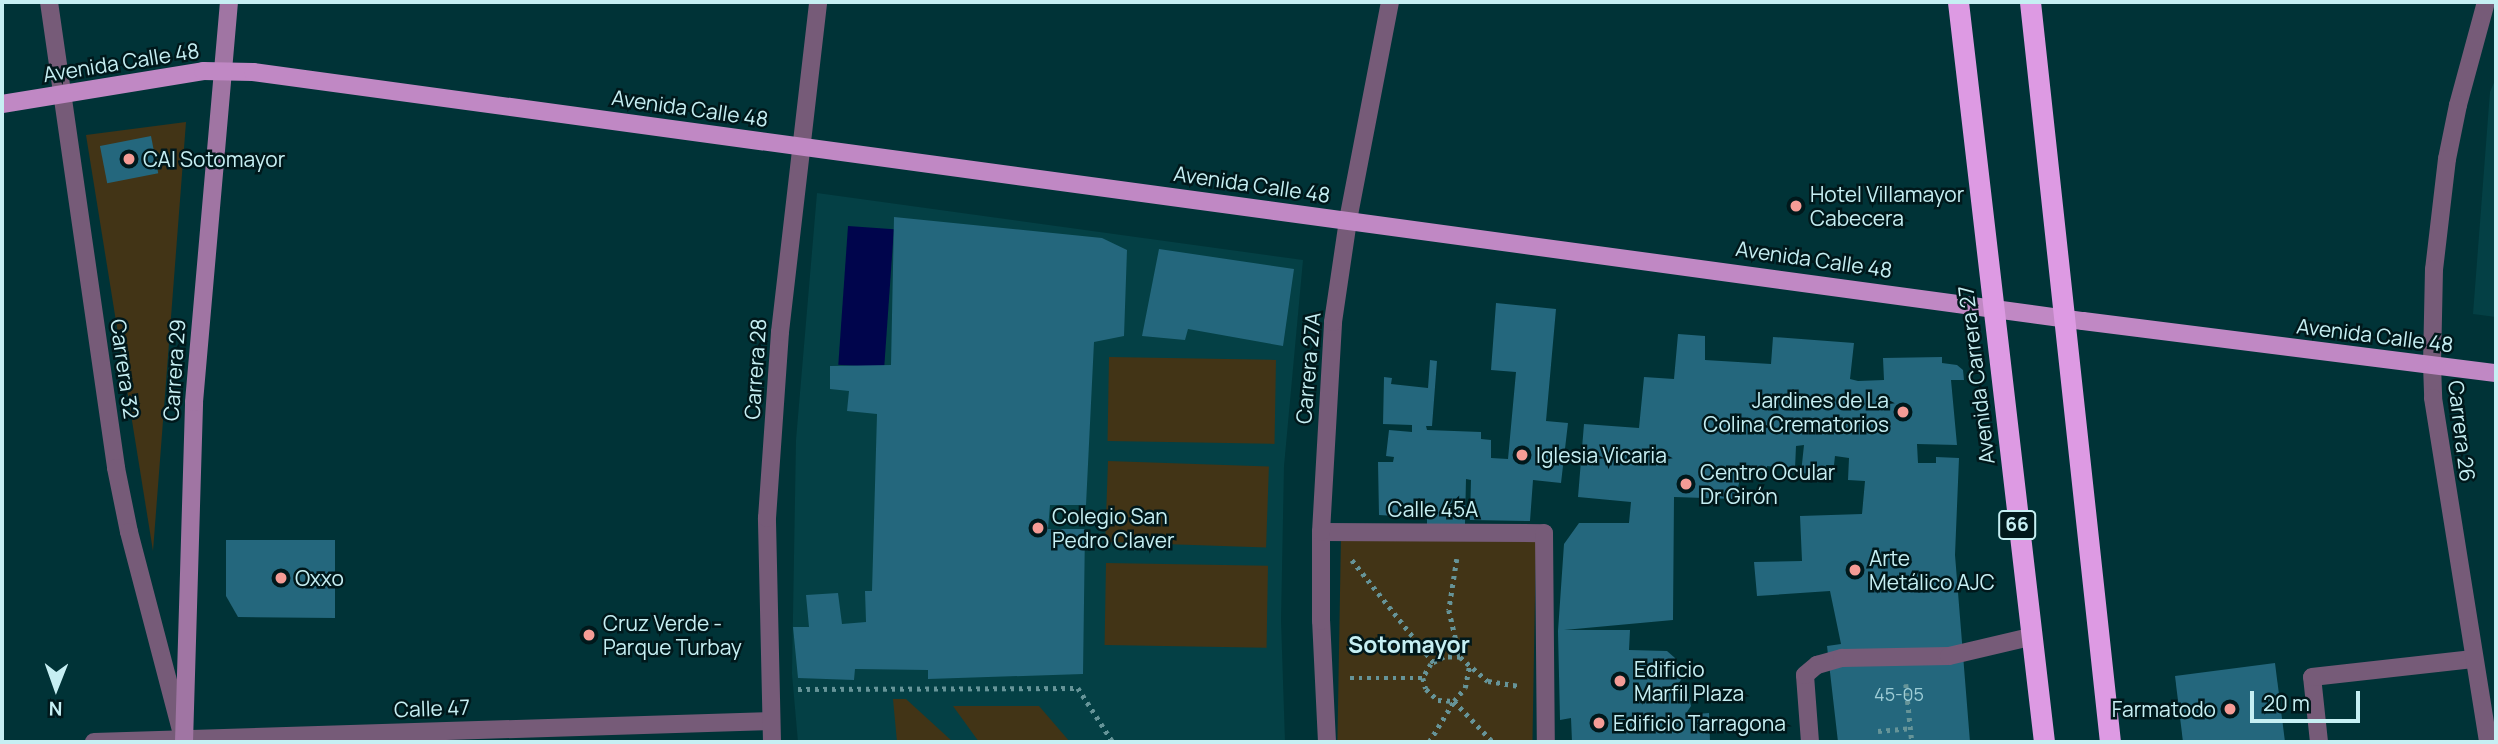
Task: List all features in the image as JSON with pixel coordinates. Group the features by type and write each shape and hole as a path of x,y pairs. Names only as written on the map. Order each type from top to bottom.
{"highway":[{"name":"Avenida Carrera 27","path":"1958,2 2044,742"},
{"path":"2029,2 2110,742"}],"main road":[{"name":"Avenida Calle 48","path":"2,104 223,70 267,73 2063,317 2496,373"}],"street":[{"name":"Carrera 32","path":"49,2 116,468 132,544 183,740"},
{"name":"Carrera 29","path":"183,740 194,402 229,2"},
{"name":"Carrera 28","path":"772,742 767,518 779,332 818,2"},
{"name":"Carrera 27A","path":"1327,742 1323,678 1325,531 1333,322 1348,220 1390,2"},
{"name":"Carrera 26","path":"2486,2 2458,105 2439,214 2432,365 2433,398 2487,742"},
{"name":"Calle 45A","path":"1325,531 1544,533 1546,690"},
{"path":"1810,742 1805,674 1816,665 1842,658 1949,656 2030,637"},
{"path":"2319,742 2312,677 2473,659"},
{"path":"1546,690 1546,742"},
{"name":"Calle 47","path":"94,742 300,738 770,721"}],"path":[{"path":"1325,531 1434,663"},
{"path":"1461,532 1449,610 1460,657 1488,681 1546,690"},
{"path":"1423,678 1434,663 1444,657 1460,657"},
{"path":"1429,742 1465,688 1469,666"},
{"path":"1323,678 1423,678"},
{"path":"1423,678 1426,689 1438,700 1454,701 1493,742"},
{"path":"1906,679 1912,742"},
{"path":"769,689 1078,688 1113,742"},
{"path":"1878,731 1910,729"}],"shaded area":[{"path":"2496,78 2496,317 2473,314 2490,92"},
{"path":"186,122 153,551 86,135"},
{"name":"Colegio San Pedro Claver","path":"817,193 1303,260 1284,466 1281,620 1285,742 798,742 792,674 796,440"},
{"path":"848,226 894,229 884,368 838,365"},
{"path":"1109,357 1276,360 1275,444 1108,441"},
{"path":"1108,461 1269,467 1266,548 1105,542"},
{"path":"1341,536 1536,539 1532,742 1337,742"},
{"path":"1106,563 1268,566 1267,648 1105,645"},
{"path":"893,699 906,699 953,742 897,742"},
{"path":"953,706 1039,706 1070,742 979,742"}],"building":[{"name":"CAI Sotomayor","path":"151,136 158,173 107,183 100,146"},
{"path":"894,217 1102,238 1127,250 1124,336 1094,342 1086,505 1050,505 1048,529 1085,529 1083,674 928,679 928,670 855,669 854,680 798,678 793,627 809,627 806,595 838,593 842,624 866,622 865,591 872,591 877,414 847,411 849,391 830,389 830,366 891,365"},
{"path":"1159,249 1294,269 1283,346 1188,329 1185,340 1142,336"},
{"path":"1496,303 1556,309 1546,421 1568,423 1561,483 1533,480 1530,521 1470,520 1471,480 1466,479 1465,524 1427,525 1427,518 1379,515 1378,462 1393,462 1394,457 1386,456 1389,430 1412,432 1412,425 1383,424 1384,377 1392,378 1391,384 1428,388 1430,360 1437,361 1432,426 1426,426 1427,430 1481,432 1481,439 1491,440 1491,458 1508,459 1516,372 1491,370"},
{"path":"1678,334 1705,336 1705,360 1771,364 1773,337 1854,343 1850,379 1858,381 1884,380 1883,358 1942,357 1942,363 1957,365 1963,370 1964,380 1951,380 1957,445 1917,444 1918,463 1936,463 1936,457 1959,458 1955,555 1970,742 1838,742 1827,646 1841,644 1830,591 1757,596 1754,562 1802,561 1800,516 1862,514 1865,481 1848,480 1849,458 1835,456 1834,465 1826,465 1825,475 1801,473 1804,445 1796,446 1795,469 1767,466 1767,473 1742,472 1735,499 1674,497 1673,620 1564,630 1630,630 1629,650 1667,651 1675,658 1683,677 1678,684 1687,689 1691,706 1685,715 1709,713 1710,742 1572,742 1571,718 1560,720 1558,631 1564,544 1579,523 1629,523 1631,502 1578,497 1584,424 1639,428 1644,377 1674,379"},
{"path":"226,540 335,540 335,618 238,617 226,596"},
{"name":"Farmatodo","path":"2275,663 2285,742 2183,742 2175,676"}],"place":[{"name":"CAI Sotomayor","path":"129,159"},
{"name":"Hotel Villamayor Cabecera","path":"1796,206"},
{"name":"Jardines de La Colina Crematorios","path":"1903,412"},
{"name":"Iglesia Vicaria","path":"1522,455"},
{"name":"Centro Ocular Dr Girón","path":"1686,484"},
{"name":"Colegio San Pedro Claver","path":"1038,528"},
{"name":"Arte Metálico AJC","path":"1855,570"},
{"name":"Oxxo","path":"281,578"},
{"name":"Cruz Verde - Parque Turbay","path":"589,635"},
{"name":"Edificio Marfil Plaza","path":"1620,681"},
{"name":"Farmatodo","path":"2230,709"},
{"name":"Edificio Tarragona","path":"1599,723"}],"district":[{"name":"Sotomayor","path":"1409,644"}]}
